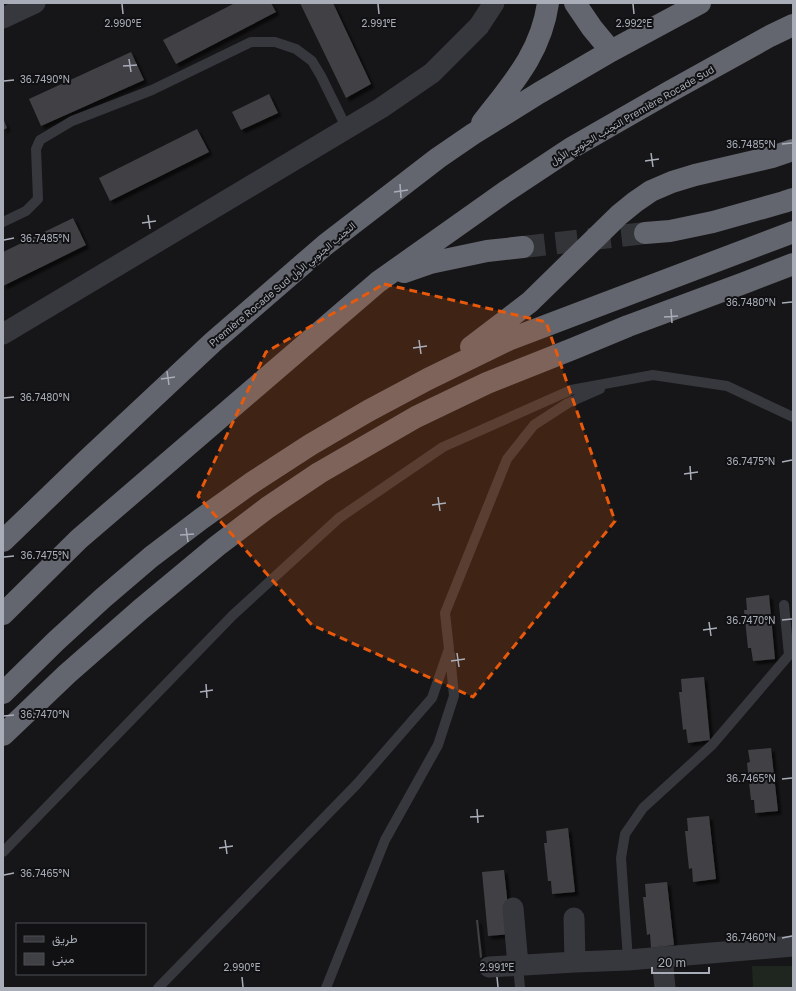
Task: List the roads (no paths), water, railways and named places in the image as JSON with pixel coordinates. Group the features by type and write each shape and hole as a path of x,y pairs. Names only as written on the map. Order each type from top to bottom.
{"highway":[{"path":"473,134 524,67 532,54 544,24 548,3"},
{"path":"575,3 592,28 611,51 700,3"},
{"name":"التجنب الجنوبي الأول Première Rocade Sud","path":"378,282 505,192 573,147 683,84 793,25"},
{"name":"Première Rocade Sud التجنب الجنوبي الأول","path":"3,541 213,342 325,245 438,158 473,134 611,51"},
{"path":"428,379 530,302 619,215 651,191 678,180 772,157 793,150"},
{"path":"645,233 670,231 714,222 793,199"},
{"path":"3,693 56,641 151,557 253,482 310,445 368,411 428,379 508,340 793,232"},
{"path":"3,614 78,539 378,282 430,263 487,251 523,247"},
{"path":"3,735 67,674 140,610 217,546 267,508 319,473 416,417 487,383 628,326 793,264"}],"street":[{"path":"3,18 35,3"},
{"path":"3,334 347,129 432,74 480,26 494,3"},
{"path":"513,908 518,965"},
{"path":"574,918 575,962"},
{"path":"489,967 628,960 793,946"},
{"path":"662,956 666,988"}],"lane":[{"path":"3,222 26,211 38,199 36,149 40,140 72,121 152,90 251,42 275,42 296,49 312,61 347,129"},
{"path":"3,852 233,615 339,518 444,447 571,390 652,375 727,386 793,417"},
{"path":"326,988 385,840 438,745 454,696 445,613 507,460 534,425 568,403 618,381"},
{"path":"628,960 621,858 625,834 643,808 712,745 791,655 784,605"},
{"path":"158,988 357,784 432,698 449,649"},
{"path":"518,965 520,988"}],"tunnel":[{"path":"523,247 645,233"}]}
